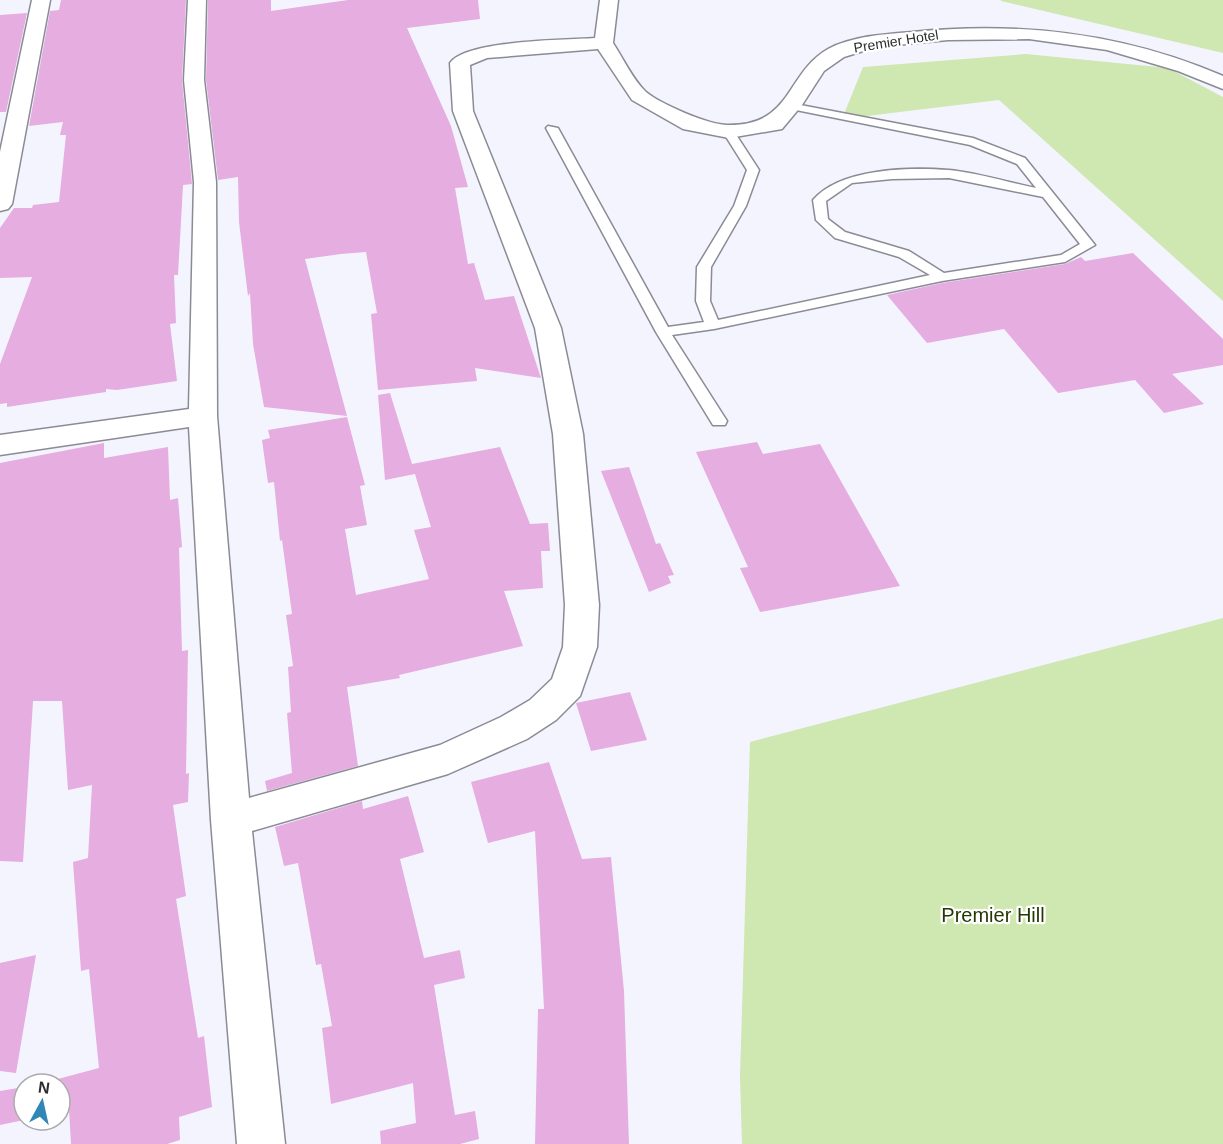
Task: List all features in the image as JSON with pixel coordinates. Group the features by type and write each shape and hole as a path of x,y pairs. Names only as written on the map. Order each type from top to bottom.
{"street":[{"path":"0,204 33,49 41,0"},
{"path":"197,0 194,80 205,182 203,416 231,820 261,1144"},
{"path":"231,820 448,758 514,728 543,710 567,686 580,647 582,605 568,434 548,328 463,111 460,63 470,56 487,52 603,43 608,22 609,0"},
{"name":"Premier Hotel","path":"603,43 639,96 691,124 729,132 774,124 790,106 813,69 829,56 869,42 964,31 1039,33 1093,40 1131,48 1189,67 1223,83"},
{"path":"0,445 203,416"}],"lane":[{"path":"663,332 714,325 942,277 1065,258 1088,245 1021,161 974,142 790,106"},
{"path":"552,128 663,332 719,421"},
{"path":"714,325 707,316 703,301 704,267 740,206 753,170 729,132"},
{"path":"942,277 903,255 840,235 822,220 819,200 849,180 892,175 949,174 1049,194"}],"green space":[{"path":"1223,0 1223,53 1001,1"},
{"path":"1026,54 1168,68 1223,97 1223,301 999,100 842,119 863,67"},
{"name":"Premier Hill","path":"1223,618 1223,1144 742,1144 740,1077 750,742"}],"building":[{"path":"61,0 186,0 182,80 192,184 183,185 178,275 174,275 176,323 170,324 177,381 117,390 106,389 106,392 7,407 7,403 0,404 0,364 32,277 0,278 0,228 14,208 32,208 33,205 59,202 66,135 60,135 63,122 29,126 50,11 59,10"},
{"path":"208,0 271,0 271,11 348,0 478,0 480,19 407,28 451,126 468,187 455,188 468,264 474,263 485,300 514,296 541,378 475,368 477,381 378,390 371,314 377,313 366,252 341,254 305,259 347,416 264,407 253,344 250,293 248,296 239,222 238,177 218,180 206,80"},
{"path":"27,13 6,112 0,112 0,15"},
{"path":"1133,253 1223,339 1223,365 1172,374 1204,404 1164,413 1135,380 1058,393 1004,329 927,343 887,295 942,283 1065,264 1081,257 1085,261"},
{"path":"390,393 412,464 500,447 530,524 548,523 550,551 541,551 543,588 504,591 523,646 399,675 400,678 347,687 358,766 267,791 265,781 292,773 287,713 291,712 288,667 293,666 286,615 292,614 282,540 280,541 274,482 268,483 262,440 270,438 268,430 347,417 365,485 360,486 367,525 345,529 356,595 429,579 414,530 431,527 415,474 385,480 378,395"},
{"path":"757,442 763,454 820,444 900,586 760,612 740,568 748,567 696,452"},
{"path":"104,443 104,458 168,447 170,500 178,498 182,547 179,548 182,651 188,650 186,774 189,773 188,802 173,805 186,896 176,899 198,1038 204,1036 212,1107 179,1117 180,1140 167,1144 71,1144 72,1075 99,1068 89,969 81,971 73,862 88,858 92,785 68,790 62,701 33,701 23,862 0,861 0,463"},
{"path":"629,467 656,544 660,543 674,575 668,576 671,583 649,592 601,471"},
{"path":"630,692 647,740 591,751 576,703"},
{"path":"549,762 582,859 611,857 624,991 629,1144 535,1144 538,1009 544,1009 535,831 488,843 471,782"},
{"path":"408,796 424,852 400,859 424,958 460,950 465,978 434,985 455,1115 475,1111 479,1139 460,1144 381,1144 380,1131 416,1123 413,1083 331,1104 322,1028 332,1026 321,964 316,965 298,863 284,866 275,827 362,801 363,809"},
{"path":"36,955 16,1072 0,1071 0,963"},
{"path":"12,1089 12,1122 0,1125 0,1091"}]}
